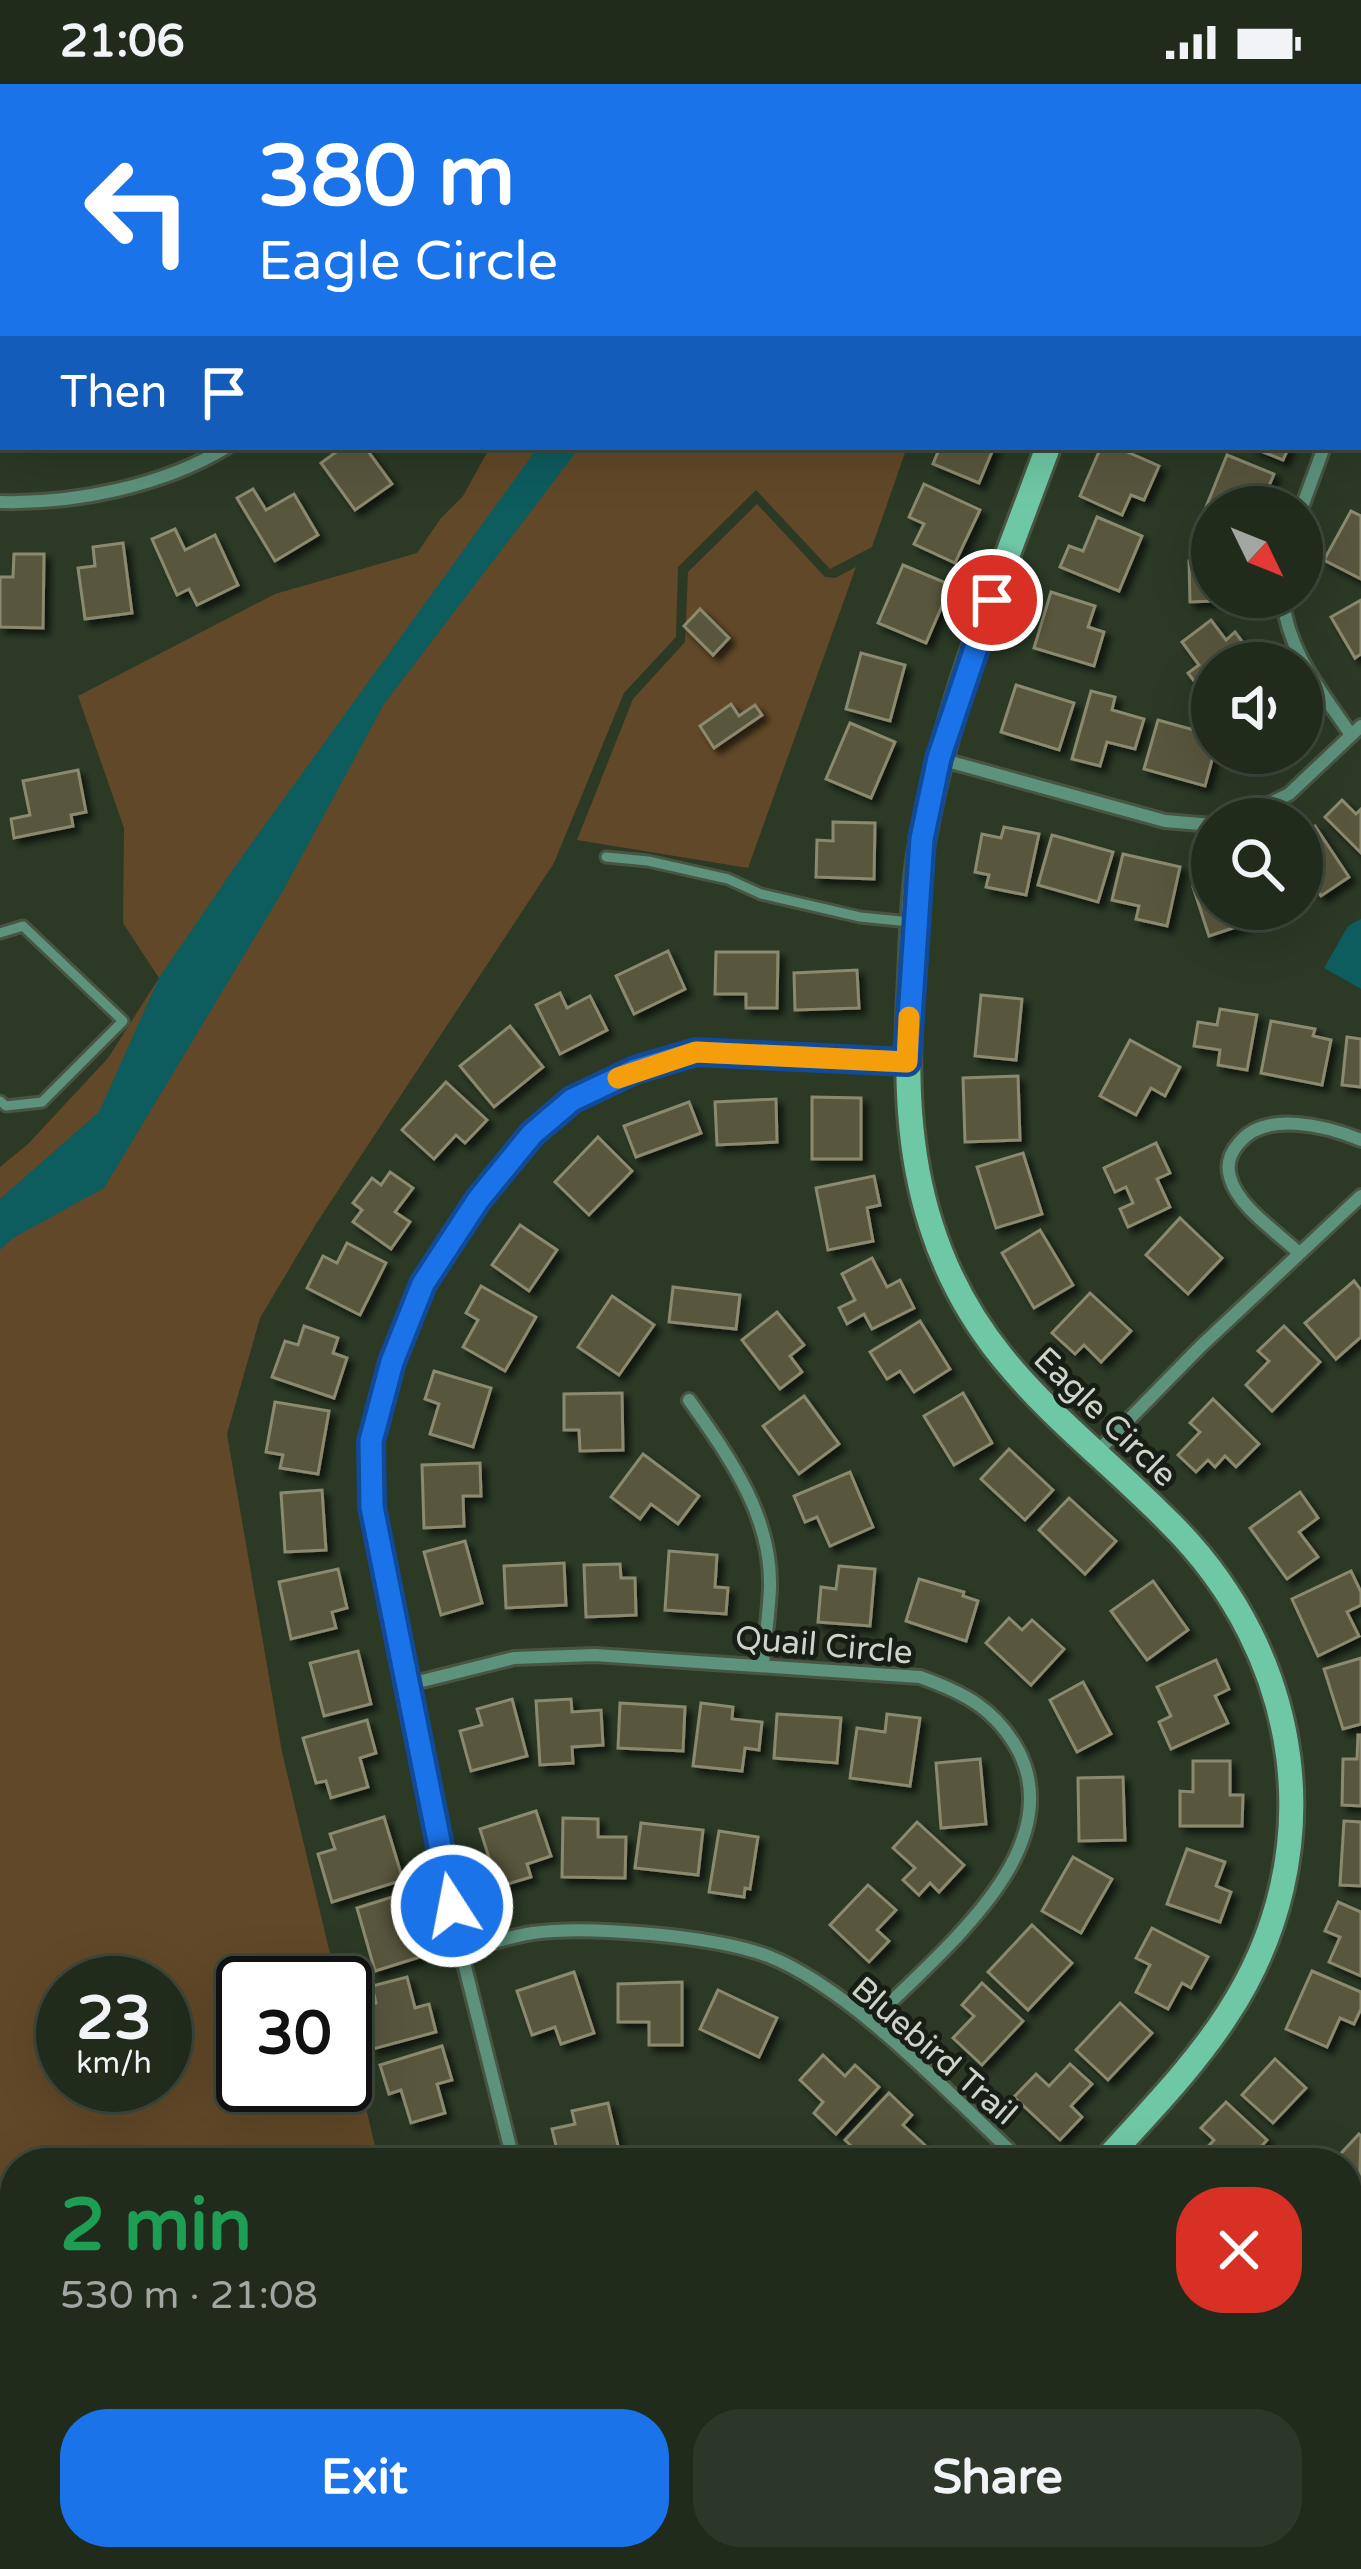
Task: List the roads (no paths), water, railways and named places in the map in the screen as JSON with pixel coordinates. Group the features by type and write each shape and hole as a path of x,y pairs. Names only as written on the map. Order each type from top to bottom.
{"street":[{"path":"0,502 34,503 98,493 160,477 220,450"},
{"name":"Eagle Circle","path":"1047,450 963,676 922,839 907,1062 919,1184 951,1276 1004,1365 1195,1549 1224,1583 1265,1660 1290,1762 1292,1817 1287,1865 1259,1958 1196,2059 1116,2148"},
{"path":"1310,486 1323,450"},
{"path":"1281,798 1356,730 1287,633 1285,618"},
{"path":"939,758 1165,820 1191,823"},
{"path":"510,2148 461,1951 372,1507 371,1441 392,1362 423,1284 478,1200 532,1134 572,1100 635,1070 696,1052 907,1062"},
{"path":"1298,1252 1239,1196 1229,1176 1230,1155 1243,1137 1264,1124 1337,1130 1361,1139"},
{"path":"1095,1454 1298,1252 1361,1196"},
{"path":"689,1400 740,1474 763,1527 770,1584 763,1664"},
{"name":"Quail Circle","path":"410,1684 514,1658 595,1655 920,1677 965,1693 997,1718 1032,1781 1030,1821 1017,1859 994,1894 871,2022"},
{"name":"Bluebird Trail","path":"461,1951 532,1934 581,1929 697,1941 767,1956 807,1977 871,2022 1007,2148"}],"lane":[{"path":"606,857 728,879 761,894 860,917 915,922"},
{"path":"0,933 23,926 123,1022 42,1102 6,1106 0,1101"}],"water":[{"path":"536,450 578,450 384,704 284,889 104,1188 13,1238 0,1250 0,1199 99,1112 159,978"},
{"path":"1361,919 1361,989 1324,968 1348,926"}]}
